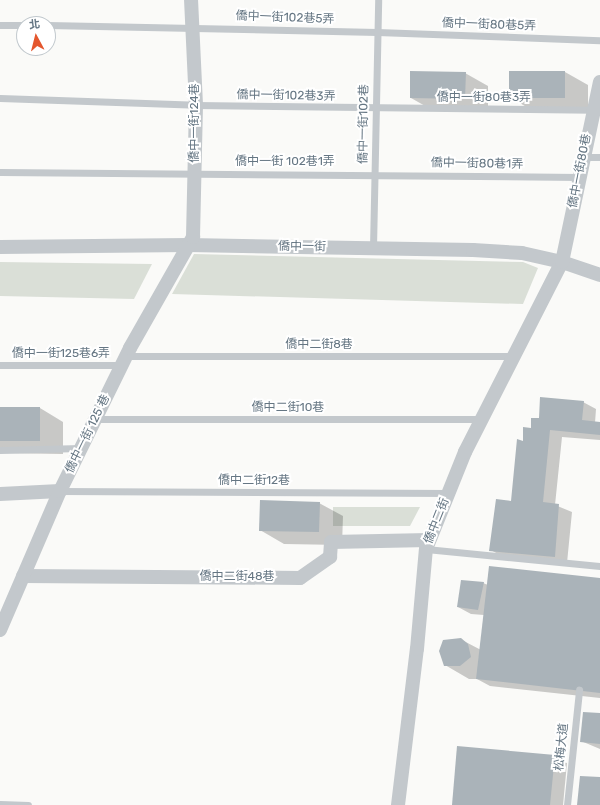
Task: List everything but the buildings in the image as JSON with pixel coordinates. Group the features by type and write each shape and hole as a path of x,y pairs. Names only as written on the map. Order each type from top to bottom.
{"street":[{"name":"僑中一街124巷","path":"188,245 193,237 196,105 191,0"},
{"name":"僑中一街80巷","path":"562,262 592,110 600,82"},
{"name":"僑中一街","path":"0,247 188,245 373,248 522,253 562,262 600,275"},
{"name":"僑中一街 125 巷","path":"0,630 60,491 124,361 188,245"},
{"name":"僑中二街","path":"398,805 428,544 448,493 481,419 562,262"},
{"path":"0,494 60,491"},
{"name":"僑中二街48巷","path":"23,576 300,578 330,557 330,542 428,544"}],"lane":[{"name":"僑中一街102巷","path":"373,248 378,0"},
{"path":"0,25 16,25"},
{"name":"僑中一街102巷5弄","path":"56,25 192,26 377,32"},
{"name":"僑中一街80巷5弄","path":"377,32 600,40"},
{"name":"僑中一街102巷3弄","path":"0,98 196,105 375,108"},
{"name":"僑中一街80巷3弄","path":"375,108 592,110"},
{"path":"583,157 600,157"},
{"name":"僑中一街 102巷1弄","path":"0,172 374,174"},
{"name":"僑中一街80巷1弄","path":"374,174 579,177"},
{"name":"僑中二街8巷","path":"124,361 513,356"},
{"name":"僑中一街125巷6弄","path":"0,365 124,361"},
{"name":"僑中二街10巷","path":"96,419 481,419"},
{"path":"0,450 81,448"},
{"name":"僑中二街12巷","path":"60,491 448,493"},
{"path":"428,544 600,566"},
{"name":"松梅大道","path":"567,805 579,690"},
{"path":"0,804 28,805"}],"shaded area":[{"path":"194,254 523,262 538,268 523,304 172,294"},
{"path":"0,262 152,264 134,299 0,296"},
{"path":"333,507 420,507 410,526 333,526"}]}
